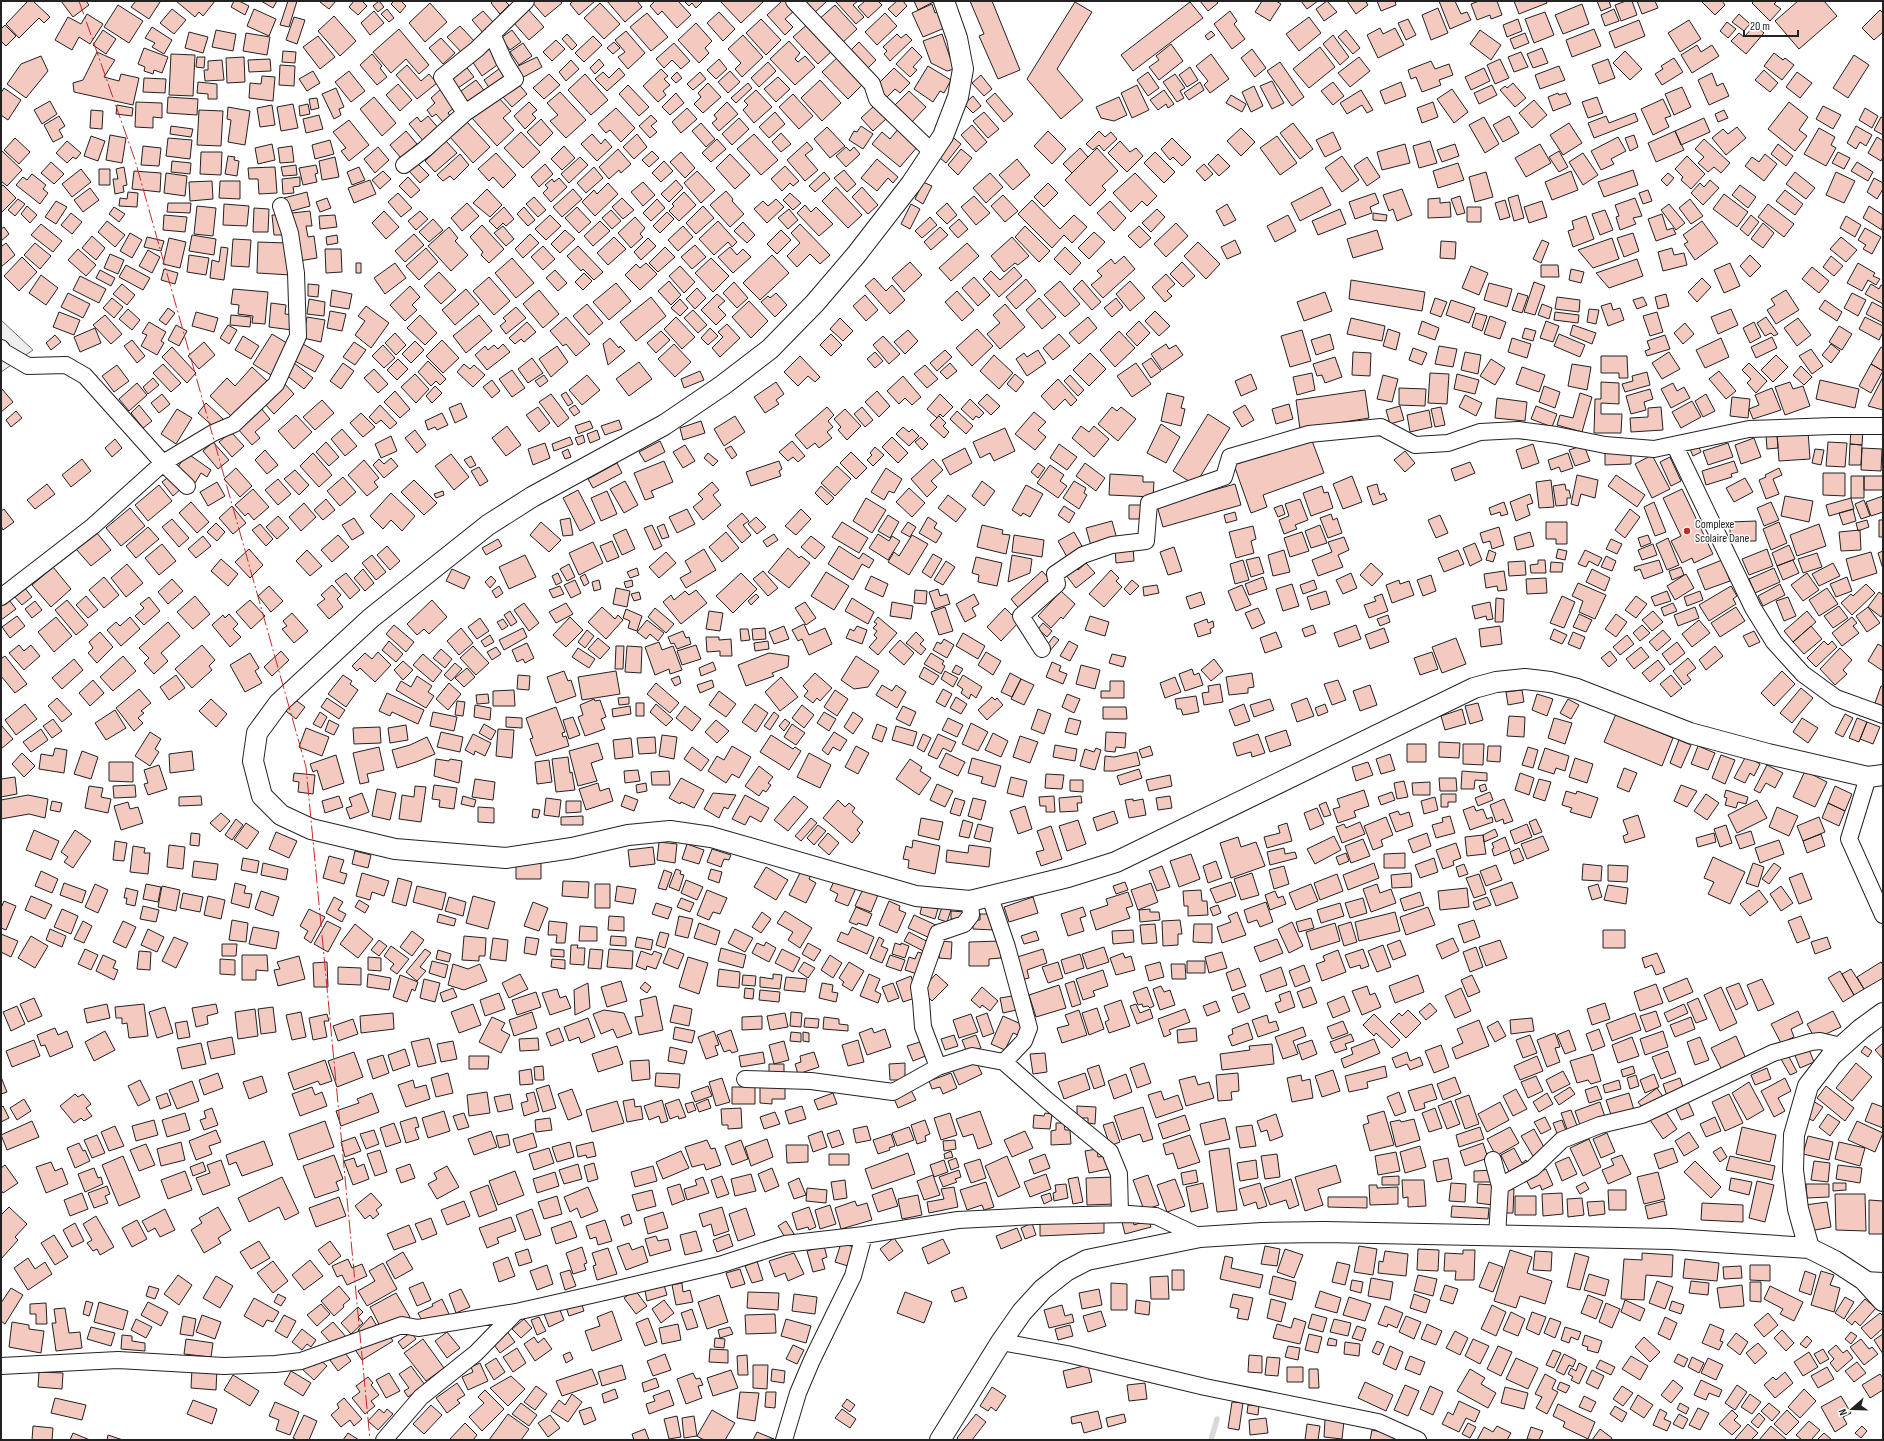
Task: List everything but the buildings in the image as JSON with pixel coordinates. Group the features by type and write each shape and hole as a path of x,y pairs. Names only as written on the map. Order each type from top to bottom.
{"street":[{"path":"465,113 442,77 477,49 526,1"},
{"path":"794,1 872,84 877,99 932,152"},
{"path":"944,1 958,38 964,69 958,97 943,136 911,184 856,255 815,303 770,349 723,385 664,425 532,497 488,525 371,618 279,703 257,733 253,762 262,796 281,815 311,829 394,849 506,858 572,848 628,835 670,832 711,836 916,896 970,901 1068,877 1116,862 1474,688 1496,682 1525,679 1550,682 1577,689 1690,733 1768,754 1876,776 1849,839 1883,915"},
{"path":"404,165 425,150 465,113 515,79 504,61 492,34"},
{"path":"1,597 93,526 163,463 213,433 234,424 276,384 298,336 296,272 290,234 281,206"},
{"path":"1,348 4,352 28,366 66,364 85,376 163,463 187,486"},
{"path":"1042,649 1021,616 1057,584 1055,574 1083,555 1112,545 1146,541 1149,503 1224,477 1230,457 1309,434 1381,427 1415,445 1448,443 1480,432 1518,430 1556,435 1605,445 1654,449 1675,446 1749,429 1883,426"},
{"path":"1675,446 1753,608 1774,642 1803,674 1836,698 1883,716"},
{"path":"990,897 1007,947 1029,1028 1024,1041 1004,1062"},
{"path":"938,1067 923,1027 919,987 938,933 964,924 971,915 970,901"},
{"path":"1809,1248 1798,1209 1793,1170 1794,1135 1808,1086 1832,1055 1841,1046 1861,1029 1883,1014"},
{"path":"1500,1186 1533,1168 1562,1140 1600,1125 1642,1115 1773,1053 1811,1042 1820,1041 1841,1046"},
{"path":"745,1079 811,1082 893,1092 938,1067 972,1056 1004,1062 1048,1101 1110,1152 1119,1174 1120,1213"},
{"path":"1493,1160 1500,1186 1497,1236"},
{"path":"1,1366 118,1360 224,1366 275,1364 301,1360 402,1325 418,1328 516,1312 719,1265 785,1244 864,1235 958,1220 1120,1213 1156,1216 1200,1237"},
{"path":"940,1440 1001,1342 1022,1312 1043,1288 1066,1271 1087,1260 1200,1237 1262,1233 1324,1232 1671,1239 1809,1248 1874,1281 1883,1300"},
{"path":"784,1440 798,1393 812,1360 853,1276 864,1235"},
{"path":"384,1440 421,1398 476,1353 516,1312"},
{"path":"1001,1342 1067,1354 1206,1387 1378,1422 1418,1440"}],"shaded area":[{"path":"1,320 33,350 1,372"}],"waterway":[{"path":"1211,1440 1217,1419"}],"power":[{"path":"79,1 135,160 306,767 370,1440"}],"place":[{"name":"Complexe Scolaire Dane","path":"1687,531"}]}
